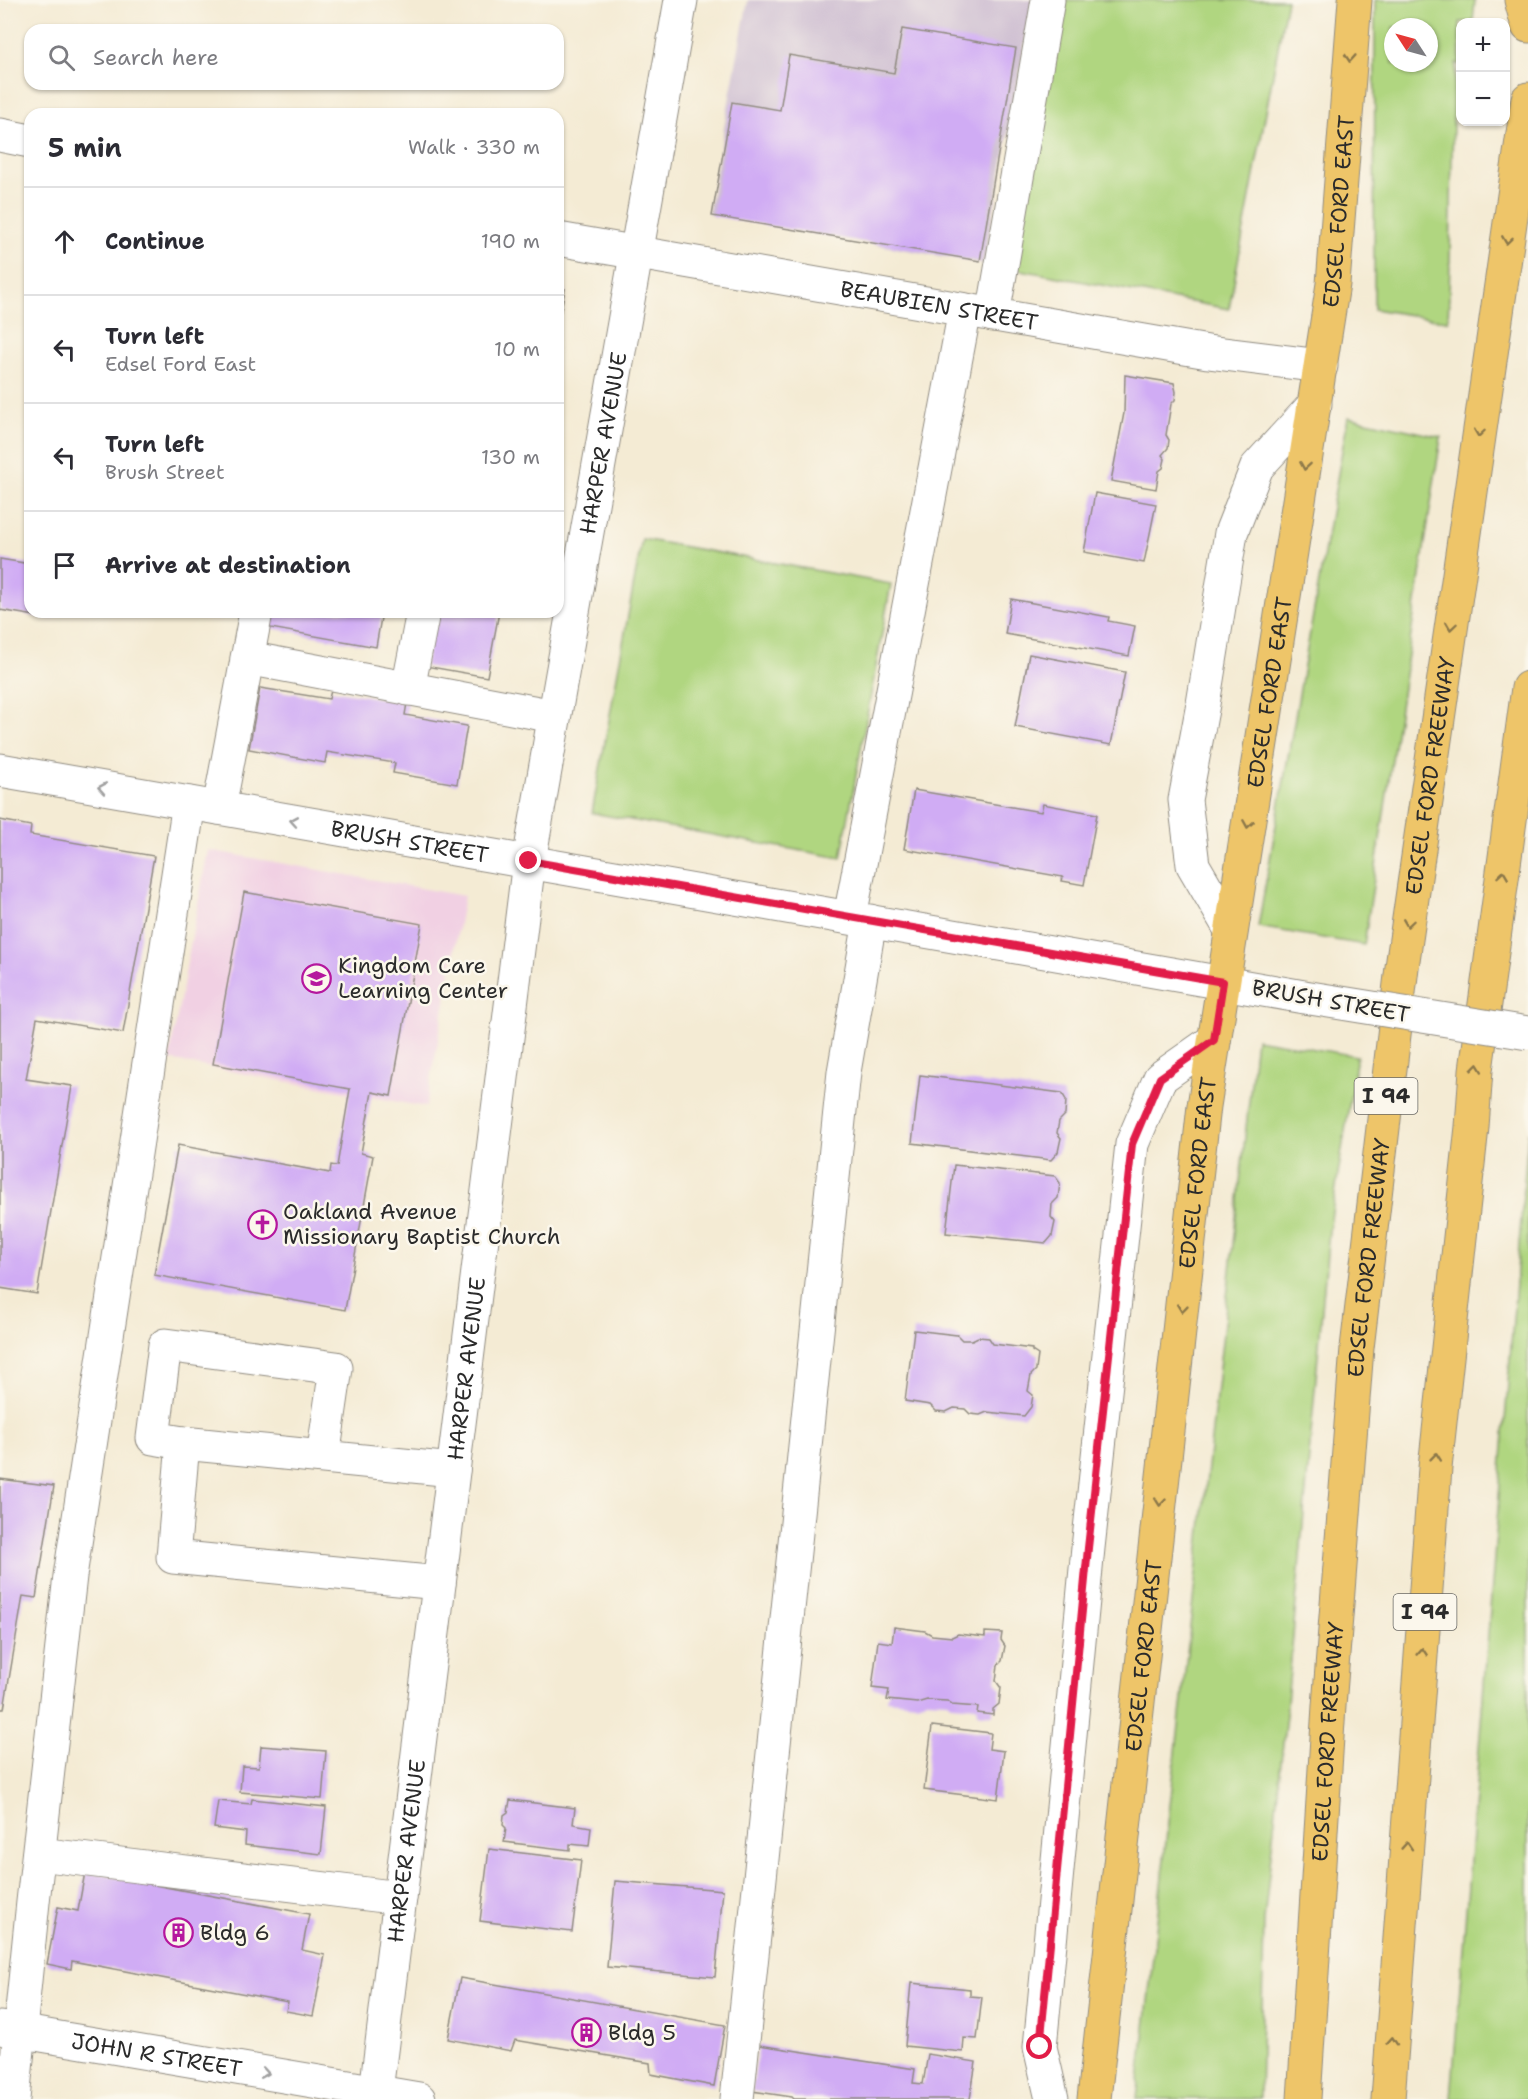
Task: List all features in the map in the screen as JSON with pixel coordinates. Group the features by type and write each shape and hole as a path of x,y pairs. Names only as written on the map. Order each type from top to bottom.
{"main road":[{"name":"EDSEL FORD EAST","path":"1094,2099 1201,1130 1333,284 1355,0"},
{"path":"1521,0 1528,26"},
{"name":"EDSEL FORD FREEWAY","path":"1304,2099 1329,1706 1357,1348 1401,967 1528,99"},
{"name":"I 94","path":"1388,2099 1435,1468 1472,1127 1476,1070 1528,688"}],"street":[{"name":"HARPER AVENUE","path":"376,2095 529,861 681,0"},
{"path":"737,2099 860,919 979,313 1048,0"},
{"path":"0,135 24,140"},
{"name":"BEAUBIEN STREET","path":"564,240 1208,352 1321,366"},
{"path":"1231,930 1193,865 1185,800 1231,533 1257,467 1315,404"},
{"path":"13,2099 10,2030 39,1854 70,1575 204,805 247,658 255,618"},
{"path":"408,689 422,618"},
{"path":"247,658 554,716"},
{"name":"BRUSH STREET","path":"0,770 1304,997 1528,1033"},
{"path":"1052,2099 1040,2047 1088,1548 1132,1144 1160,1078 1214,1040"},
{"path":"323,1457 336,1368 165,1345 153,1438 183,1443 323,1457 453,1470"},
{"path":"183,1443 173,1557 439,1583"},
{"path":"39,1854 400,1898"},
{"name":"JOHN R STREET","path":"10,2030 376,2095 419,2099"}],"shaded area":[{"path":"748,0 1033,0 984,264 708,214"},
{"name":"Kingdom Care Learning Center","path":"208,850 464,896 426,1107 169,1060"}],"green space":[{"path":"1060,0 1287,0 1229,309 1010,268"},
{"path":"1375,0 1475,0 1473,18 1456,18 1448,321 1374,309"},
{"path":"1348,417 1441,437 1364,945 1258,927"},
{"path":"642,539 891,584 841,858 592,813"},
{"path":"1256,1039 1357,1056 1329,1231 1286,1715 1264,1921 1260,2099 1137,2099"},
{"path":"1528,1132 1528,2099 1451,2099"}],"building":[{"path":"902,29 1016,48 980,261 712,216 732,102 780,110 789,55 894,73"},
{"path":"1125,375 1174,383 1175,400 1171,404 1166,435 1169,440 1168,448 1162,455 1165,459 1163,468 1159,471 1156,489 1111,481 1124,413"},
{"path":"1095,493 1156,504 1144,563 1084,552"},
{"path":"0,559 24,563 24,614 0,610"},
{"path":"1011,599 1109,617 1108,621 1135,626 1129,656 1005,634"},
{"path":"266,618 381,618 376,647 265,627"},
{"path":"434,618 498,618 487,677 425,666"},
{"path":"1029,654 1125,672 1111,745 1015,727"},
{"path":"260,688 329,699 331,690 407,703 405,715 467,726 457,784 393,773 395,763 327,752 325,763 249,749"},
{"path":"914,790 1041,812 1043,804 1097,814 1084,885 1062,881 1063,877 904,849"},
{"path":"0,820 31,826 30,835 154,856 123,1033 37,1018 26,1079 72,1086 37,1294 0,1288"},
{"path":"244,892 422,924 391,1096 372,1092 361,1153 373,1156 345,1310 154,1275 178,1145 330,1173 331,1165 337,1166 350,1089 213,1064"},
{"path":"920,1075 1062,1093 1066,1100 1065,1115 1059,1121 1057,1133 1061,1138 1058,1152 1051,1160 912,1143"},
{"path":"954,1165 1055,1176 1060,1183 1058,1198 1052,1204 1051,1217 1055,1222 1052,1236 1046,1243 946,1233"},
{"path":"914,1330 957,1335 962,1340 972,1340 978,1337 989,1338 993,1344 1032,1349 1038,1355 1036,1370 1031,1375 1028,1391 1033,1395 1031,1407 1024,1416 987,1412 980,1415 970,1414 965,1409 954,1408 946,1412 936,1411 930,1405 905,1401"},
{"path":"0,1479 54,1486 36,1598 23,1596 4,1709 0,1709"},
{"path":"894,1627 952,1637 958,1634 985,1637 985,1632 1002,1633 1001,1640 1005,1646 1002,1661 998,1665 996,1681 1001,1688 999,1704 993,1709 993,1715 977,1713 978,1707 952,1705 947,1701 927,1700 917,1703 887,1700 889,1690 872,1688 878,1641 892,1643"},
{"path":"932,1726 991,1733 989,1749 1004,1751 998,1799 924,1790"},
{"path":"261,1746 326,1751 322,1799 240,1792 242,1766 259,1767"},
{"path":"252,1799 326,1807 321,1854 245,1845 246,1832 214,1828 218,1801 251,1804"},
{"path":"510,1800 575,1808 573,1824 591,1827 589,1846 570,1844 570,1850 504,1842 506,1828 503,1825 504,1815 508,1812"},
{"path":"489,1849 581,1860 572,1932 480,1921"},
{"name":"Bldg 6","path":"85,1872 309,1914 302,1950 325,1955 313,2016 286,2011 288,2002 72,1961 71,1969 47,1964 58,1907 78,1911"},
{"path":"615,1881 723,1890 715,1977 607,1967"},
{"name":"Bldg 5","path":"460,1978 725,2025 714,2086 651,2074 650,2063 515,2040 511,2051 448,2039"},
{"path":"911,1983 970,1989 970,1996 982,1997 977,2039 964,2038 963,2052 905,2046"},
{"path":"759,2045 915,2069 913,2083 923,2084 928,2054 976,2062 970,2099 794,2099 752,2091"}],"place":[{"name":"Kingdom Care Learning Center","path":"317,978"},
{"name":"Oakland Avenue Missionary Baptist Church","path":"262,1224"},
{"name":"Bldg 6","path":"179,1932"},
{"name":"Bldg 5","path":"587,2032"}],"route":[{"path":"529,861 1223,982 1214,1040 1160,1078 1132,1144 1088,1548 1040,2047"}]}
